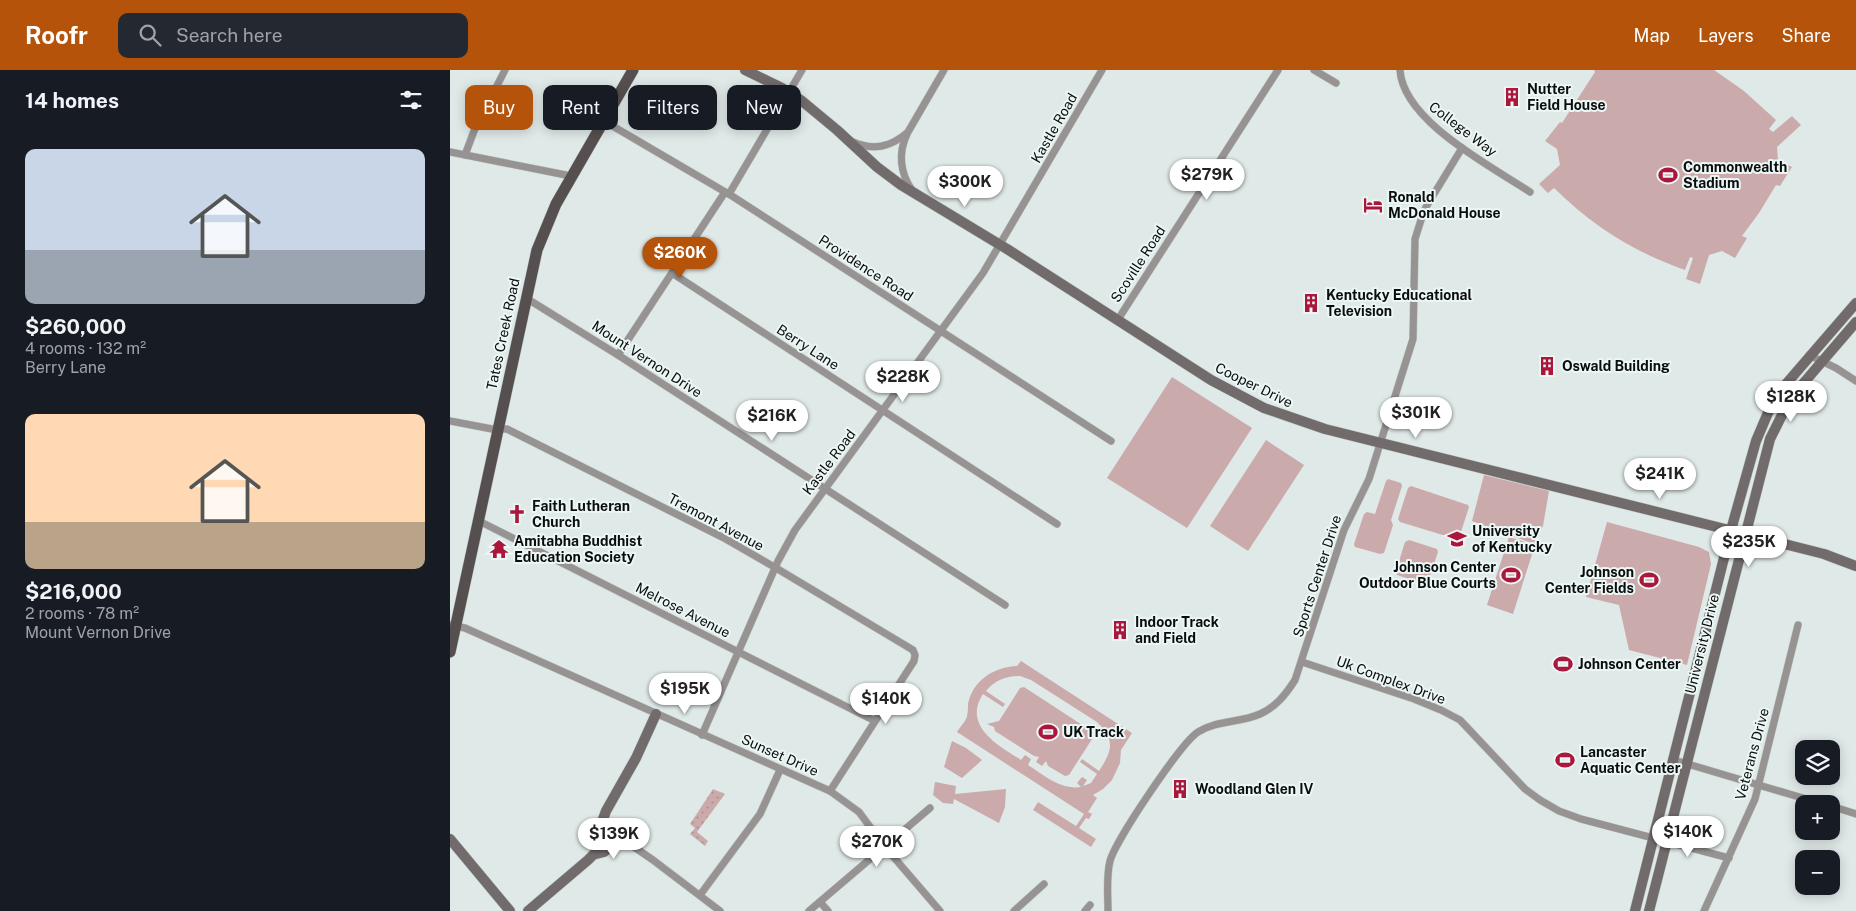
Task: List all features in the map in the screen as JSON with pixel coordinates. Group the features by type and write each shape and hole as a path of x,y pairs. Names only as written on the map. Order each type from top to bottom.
{"main road":[{"name":"Tates Creek Road","path":"618,96 633,70"},
{"name":"Tates Creek Road","path":"450,652 453,625 478,521 537,250 544,229 571,176 599,130"}],"street":[{"path":"465,155 474,131 505,70"},
{"name":"Cooper Drive","path":"745,70 775,85"},
{"path":"793,85 802,70"},
{"path":"915,194 908,183 901,162 903,143 944,70"},
{"name":"Kastle Road","path":"702,735 776,568 795,530 983,273 1102,70"},
{"name":"Scoville Road","path":"1117,320 1278,70"},
{"path":"1314,70 1336,83"},
{"name":"College Way","path":"1400,70 1404,90 1416,108 1462,148 1530,192"},
{"name":"Cooper Drive","path":"801,101 888,176 1211,380 1249,401 1296,420 1380,443 1824,554 1856,566"},
{"name":"Providence Road","path":"618,129 727,193 1111,441"},
{"path":"618,355 727,193 766,130"},
{"path":"848,140 866,146 882,147 896,141 908,132"},
{"name":"Sports Center Drive","path":"1108,911 1108,873 1114,850 1184,744 1197,732 1212,725 1259,714 1283,698 1295,680 1344,530 1369,479 1413,339 1415,239 1426,207 1462,148"},
{"path":"450,152 571,176"},
{"name":"Berry Lane","path":"672,273 1057,524"},
{"name":"Mount Vernon Drive","path":"526,298 618,355 1005,605"},
{"name":"University Drive","path":"1635,911 1753,450 1764,420 1786,384 1809,355 1856,304"},
{"name":"University Drive","path":"1649,911 1770,440 1795,393 1856,322"},
{"path":"1809,355 1856,380"},
{"name":"Tremont Avenue","path":"450,421 507,429 724,538 904,644 915,653 914,661 876,721"},
{"name":"Melrose Avenue","path":"478,521 876,721"},
{"name":"Sunset Drive","path":"453,625 830,791 859,812 885,847 940,911"},
{"name":"Veterans Drive","path":"1704,911 1755,799 1798,625"},
{"name":"Uk Complex Drive","path":"1302,662 1414,699 1460,720 1513,778 1540,800 1559,811 1581,819 1728,858"},
{"path":"528,911 595,854 603,840 602,825 606,811 634,762 656,714"},
{"path":"830,791 876,721"},
{"path":"1674,760 1795,795"},
{"path":"700,895 760,814 780,770"},
{"path":"809,911 930,808"},
{"path":"1840,809 1856,814"},
{"path":"602,825 622,837 720,911"},
{"path":"595,854 604,852 622,837"},
{"path":"450,839 510,911"},
{"path":"1014,911 1044,884"},
{"path":"820,902 828,911"},
{"path":"1085,911 1090,905"}],"shaded area":[{"name":"Commonwealth Stadium","path":"1594,70 1714,70 1744,91 1776,120 1769,129 1773,132 1792,116 1801,125 1777,147 1778,160 1792,167 1780,186 1776,185 1742,236 1747,238 1735,258 1722,251 1709,255 1700,284 1686,279 1693,258 1690,257 1685,270 1648,255 1599,226 1554,188 1548,193 1539,184 1560,165 1557,149 1545,141 1560,122 1562,123 1595,72"},
{"path":"1172,377 1252,428 1187,528 1107,478"},
{"path":"1266,440 1304,465 1248,551 1210,526"},
{"path":"1484,475 1549,491 1543,526 1534,544 1472,521"},
{"path":"1388,479 1401,483 1402,486 1391,520 1393,525 1384,553 1380,554 1355,547 1354,544 1364,514 1367,512 1375,514"},
{"path":"1411,486 1468,505 1459,538 1456,539 1400,522 1398,519 1408,488"},
{"name":"Johnson Center Fields","path":"1607,522 1699,547 1709,552 1711,564 1687,665 1629,650 1619,605 1586,597"},
{"name":"Johnson Center Outdoor Blue Courts","path":"1509,537 1535,545 1513,614 1487,605"},
{"path":"1409,540 1437,549 1438,552 1428,582 1425,584 1397,575 1396,571 1405,542"},
{"path":"1021,661 1132,733 1121,750 1120,763 1112,780 1093,795 1097,798 1088,812 1092,814 1089,819 1086,818 1079,828 1096,839 1091,847 1033,810 1038,802 1076,826 1084,814 957,732 966,718 971,696 980,682 993,672 1017,666","holes":["1020,676 1031,680 1097,722 1107,734 1110,746 1109,751 1099,771 1082,759 1080,762 1097,774 1091,783 1083,786 1087,780 1082,777 1077,783 1081,787 1067,786 1053,781 1028,765 1031,759 1025,755 1021,760 1003,748 986,734 980,725 977,716 978,705 983,694 1003,707 1005,704 986,691 989,687 1001,679 1010,677"]},
{"path":"1024,687 1093,732 1094,736 1069,775 1065,776 1048,766 1046,761 1042,766 1036,762 1039,757 1034,756 987,724 999,721 1020,688"},
{"path":"952,741 966,748 982,760 962,778 944,767"},
{"path":"935,782 956,786 955,794 1006,789 1005,807 999,823 954,799 953,804 943,803 933,795"},
{"path":"713,789 725,794 697,832 708,841 705,846 690,834 695,828 690,824"}],"place":[{"name":"Nutter Field House","path":"1512,97"},
{"name":"Commonwealth Stadium","path":"1668,175"},
{"name":"Ronald McDonald House","path":"1373,205"},
{"name":"Kentucky Educational Television","path":"1311,303"},
{"name":"Oswald Building","path":"1547,366"},
{"name":"Faith Lutheran Church","path":"517,514"},
{"name":"University of Kentucky","path":"1457,539"},
{"name":"Amitabha Buddhist Education Society","path":"499,549"},
{"name":"Johnson Center Outdoor Blue Courts","path":"1511,575"},
{"name":"Johnson Center Fields","path":"1649,580"},
{"name":"Indoor Track and Field","path":"1120,630"},
{"name":"Johnson Center","path":"1563,664"},
{"name":"UK Track","path":"1048,732"},
{"name":"Lancaster Aquatic Center","path":"1565,760"},
{"name":"Woodland Glen IV","path":"1180,789"}]}
